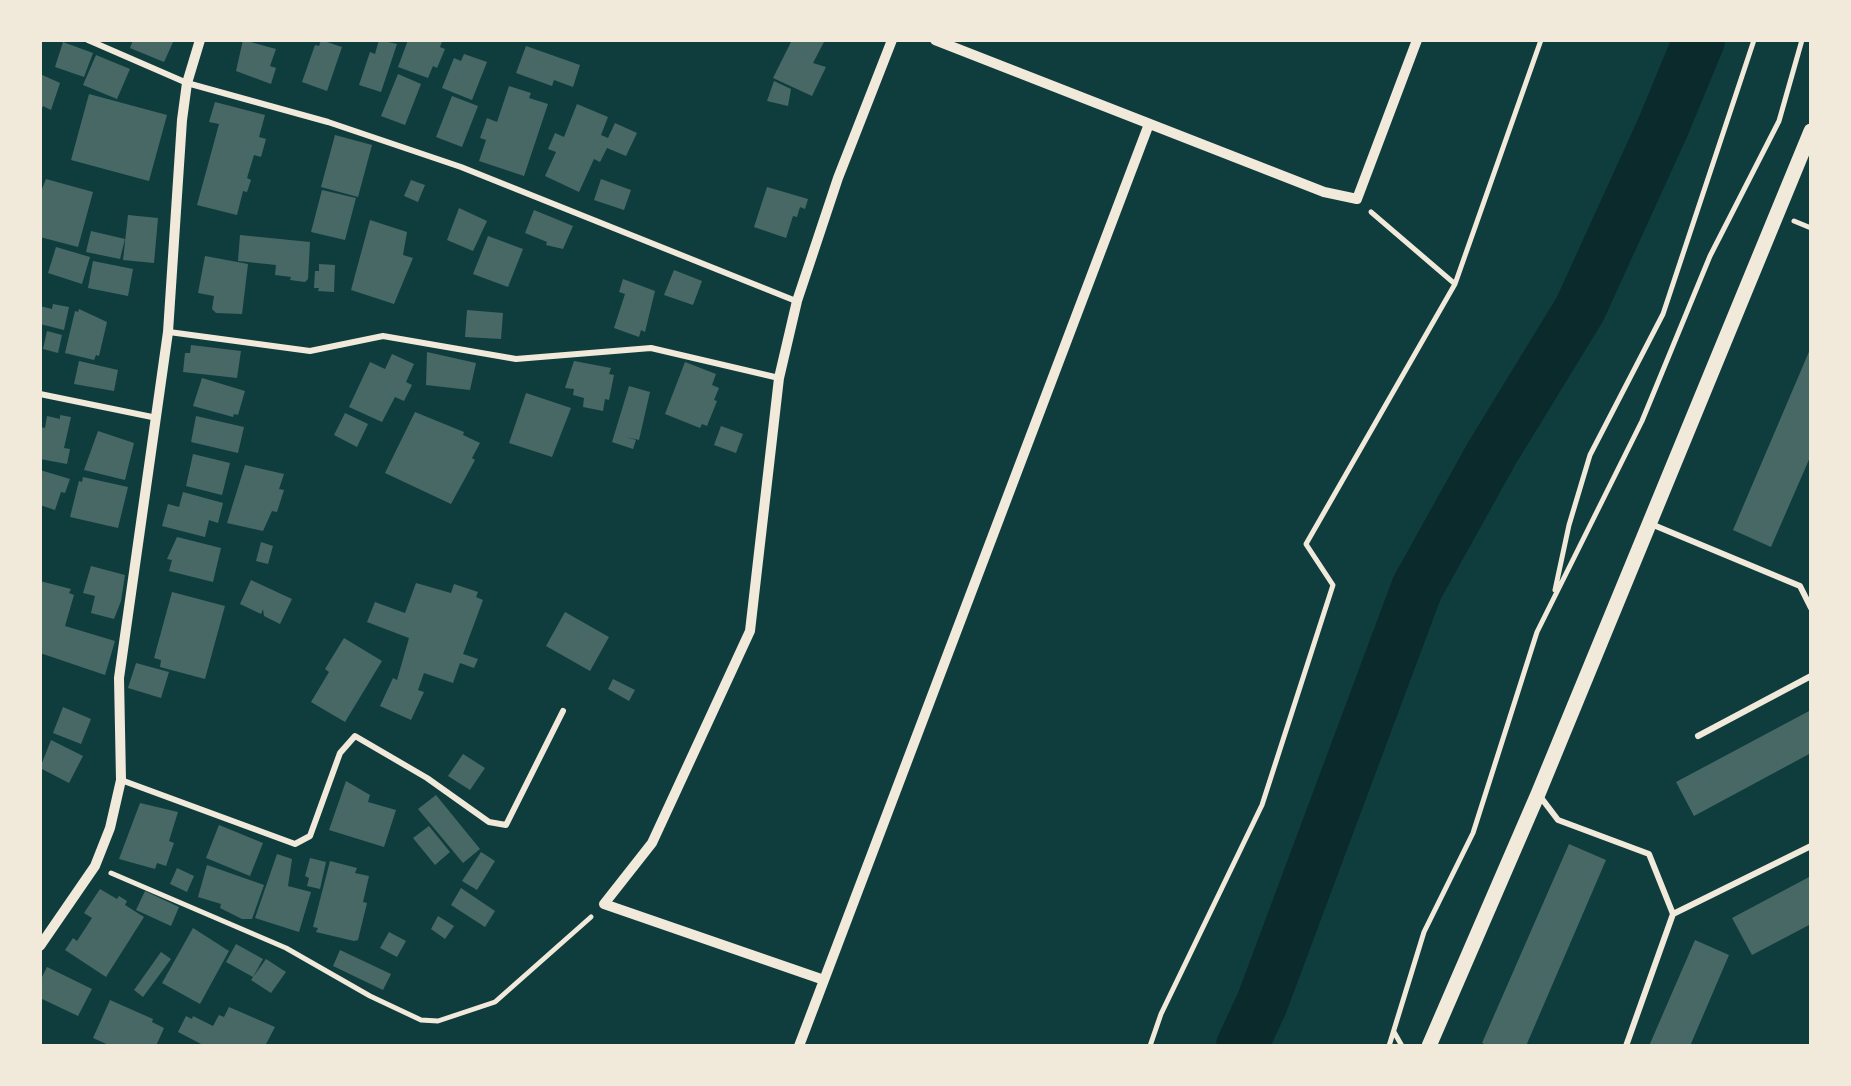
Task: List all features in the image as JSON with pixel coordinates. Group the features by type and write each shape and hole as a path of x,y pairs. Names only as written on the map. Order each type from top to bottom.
{"street":[{"path":"40,946 95,866 122,780 119,678 168,332 187,83 200,40"},
{"path":"824,980 604,904 652,843 750,630 779,378 797,301 838,178 892,40"},
{"path":"934,40 1324,192 1357,200 1416,40"},
{"path":"799,1046 1150,124"},
{"path":"1429,1046 1538,794 1811,131"}],"lane":[{"path":"88,40 187,83 328,122 461,167 797,301"},
{"path":"168,332 310,352 383,336 516,359 651,348 779,378"},
{"path":"40,394 158,418"},
{"path":"1650,523 1800,586 1811,608"},
{"path":"1698,736 1811,676"},
{"path":"122,780 295,844 310,836 340,753 355,736 427,778 489,822 506,824 563,712"},
{"path":"1538,794 1558,820 1650,854 1673,914 1626,1046"},
{"path":"1673,914 1811,846"}],"path":[{"path":"1150,1046 1161,1014 1262,805 1333,586 1306,544 1455,284 1541,40"},
{"path":"1554,600 1569,525 1590,454 1663,314 1754,40"},
{"path":"1389,1046 1424,932 1473,833 1537,632 1642,420 1710,256 1778,121 1802,40"},
{"path":"1357,200 1455,284"},
{"path":"95,866 286,948 421,1020 438,1022 495,1002 604,904"},
{"path":"1394,1032 1402,1046"}],"building":[{"path":"133,40 174,40 164,62 130,48"},
{"path":"243,40 276,49 270,66 276,68 271,84 236,71"},
{"path":"321,40 342,47 327,91 302,82 315,45 319,46"},
{"path":"379,40 397,44 381,92 359,85 370,52 375,54"},
{"path":"408,40 442,42 440,47 445,49 428,78 398,67"},
{"path":"792,40 825,40 813,63 826,67 812,96 773,78"},
{"path":"63,42 93,53 84,77 55,67"},
{"path":"526,46 580,65 573,87 554,80 552,86 516,73"},
{"path":"464,54 487,62 472,100 442,88 454,58 461,61"},
{"path":"96,55 130,69 117,99 83,85"},
{"path":"40,74 60,83 51,110 43,106 40,113"},
{"path":"398,74 421,84 405,125 381,116"},
{"path":"774,81 791,89 788,106 767,101"},
{"path":"509,86 548,104 524,176 479,161 486,140 480,138 487,118 497,122"},
{"path":"89,94 167,115 149,181 71,160"},
{"path":"452,96 478,106 462,147 436,137"},
{"path":"215,102 265,115 259,137 266,139 261,157 254,155 247,178 251,180 247,192 243,191 237,215 197,205 219,124 209,122"},
{"path":"577,104 608,117 601,135 608,138 615,123 637,133 626,156 607,148 600,162 594,159 579,192 545,176 556,152 548,149 555,133 564,137"},
{"path":"335,135 372,145 358,197 321,187"},
{"path":"46,179 93,192 78,247 40,237 40,194"},
{"path":"601,179 631,190 624,210 594,200"},
{"path":"411,180 425,185 418,202 404,196"},
{"path":"767,187 808,199 805,209 800,207 797,217 793,216 786,238 754,227"},
{"path":"322,190 356,198 345,240 311,232"},
{"path":"459,208 487,221 473,251 447,240"},
{"path":"534,210 573,226 563,249 525,233"},
{"path":"128,215 158,218 154,263 123,260"},
{"path":"370,220 407,232 403,255 413,258 394,304 351,290"},
{"path":"91,231 125,239 120,259 86,252"},
{"path":"240,235 310,242 308,279 305,282 275,275 276,265 238,261"},
{"path":"488,236 523,249 508,287 473,274"},
{"path":"56,247 90,257 82,284 48,273"},
{"path":"205,256 248,264 242,314 216,313 212,309 214,296 198,293"},
{"path":"93,261 133,269 128,296 88,288"},
{"path":"319,264 335,265 334,292 314,288"},
{"path":"674,270 702,281 693,305 664,295"},
{"path":"623,279 655,291 645,332 641,330 639,337 614,328 625,294 619,292"},
{"path":"53,304 69,307 64,330 40,324 40,306 52,309"},
{"path":"79,309 107,322 99,356 94,360 65,353 75,311"},
{"path":"467,310 503,313 501,339 465,337"},
{"path":"47,331 62,335 58,353 43,349"},
{"path":"191,345 241,351 237,378 183,372 185,353 190,353"},
{"path":"1811,347 1811,455 1771,547 1733,530"},
{"path":"427,352 476,363 470,390 426,385"},
{"path":"392,354 414,364 406,382 412,385 404,401 395,397 382,422 349,407 370,362 385,369"},
{"path":"79,361 118,370 114,391 74,384"},
{"path":"574,361 611,368 609,374 614,375 603,411 583,407 584,398 573,395 574,389 565,388"},
{"path":"685,362 716,374 712,385 719,388 714,400 717,401 707,426 702,424 700,428 665,414"},
{"path":"202,378 245,391 238,415 193,406"},
{"path":"629,386 650,392 639,440 626,437 636,440 633,449 612,442"},
{"path":"526,393 571,408 552,457 509,443"},
{"path":"415,412 464,432 463,435 480,443 451,504 385,473"},
{"path":"345,413 368,424 357,447 334,435"},
{"path":"60,415 71,417 64,448 70,449 67,464 40,459 41,427 45,428 47,416 60,419"},
{"path":"196,416 244,427 238,453 191,442"},
{"path":"721,426 743,434 736,453 714,445"},
{"path":"98,431 134,443 125,480 84,470"},
{"path":"193,454 230,463 222,495 186,486"},
{"path":"245,465 284,474 277,512 272,511 263,531 227,523"},
{"path":"40,470 70,479 55,510 40,505"},
{"path":"83,477 128,487 118,528 70,517"},
{"path":"183,492 223,503 218,523 209,520 205,537 162,526 168,504 179,507"},
{"path":"177,537 221,548 213,582 169,571 172,560 167,559"},
{"path":"261,542 273,546 268,564 256,561"},
{"path":"91,566 125,575 114,619 91,613 95,596 83,593"},
{"path":"251,580 292,599 280,624 264,616 263,609 261,614 240,604"},
{"path":"40,581 71,589 69,593 74,595 65,626 115,641 105,675 40,653"},
{"path":"416,583 451,593 454,584 478,592 476,597 483,600 463,654 478,659 474,668 460,663 453,683 424,673 418,690 424,692 411,720 380,706 393,678 397,680 409,638 367,622 375,602 405,613"},
{"path":"172,592 225,606 205,679 160,667 161,660 154,658"},
{"path":"565,612 609,637 590,671 546,646"},
{"path":"344,638 382,661 345,722 311,702"},
{"path":"136,663 169,672 161,698 128,688"},
{"path":"613,679 635,690 629,701 608,689"},
{"path":"63,707 91,719 81,744 53,733"},
{"path":"1811,710 1811,753 1694,816 1676,782"},
{"path":"51,740 83,756 69,783 40,768"},
{"path":"463,754 485,768 470,790 448,776"},
{"path":"346,781 370,795 368,802 396,810 384,847 329,830"},
{"path":"436,795 480,849 463,863 418,809"},
{"path":"140,803 178,812 166,866 157,863 155,869 119,859"},
{"path":"219,825 263,843 250,876 206,858"},
{"path":"429,826 450,852 435,865 413,838"},
{"path":"1569,844 1606,860 1526,1046 1489,1046 1482,1043"},
{"path":"481,852 495,861 477,890 462,881"},
{"path":"277,854 292,859 288,886 311,892 299,932 255,918"},
{"path":"310,858 326,862 320,889 307,886 309,878 305,876"},
{"path":"330,861 357,868 355,873 369,876 358,940 316,932 318,928 313,927"},
{"path":"207,865 264,885 252,919 242,919 220,908 221,904 198,897"},
{"path":"177,868 194,876 187,892 170,884"},
{"path":"1811,876 1811,924 1752,955 1732,918"},
{"path":"461,888 495,911 485,927 451,905"},
{"path":"100,889 127,901 125,905 144,917 106,977 65,950 73,938 77,941 92,918 84,913"},
{"path":"145,891 179,907 171,926 136,910"},
{"path":"438,916 454,926 445,939 431,929"},
{"path":"193,928 229,951 200,1004 162,983"},
{"path":"389,932 406,941 397,957 380,948"},
{"path":"1695,940 1729,955 1690,1046 1649,1046"},
{"path":"236,944 263,959 253,977 226,962"},
{"path":"340,950 391,974 383,990 333,966"},
{"path":"161,952 171,959 143,997 134,990"},
{"path":"266,959 286,972 271,993 251,980"},
{"path":"47,967 92,989 78,1016 40,998 40,981"},
{"path":"110,1000 164,1028 156,1046 111,1046 93,1038"},
{"path":"229,1007 275,1027 265,1046 205,1046 178,1032 186,1016 213,1026"}],"waterway":[{"path":"1242,1046 1262,1003 1417,588 1492,453 1580,309 1699,40"}]}
